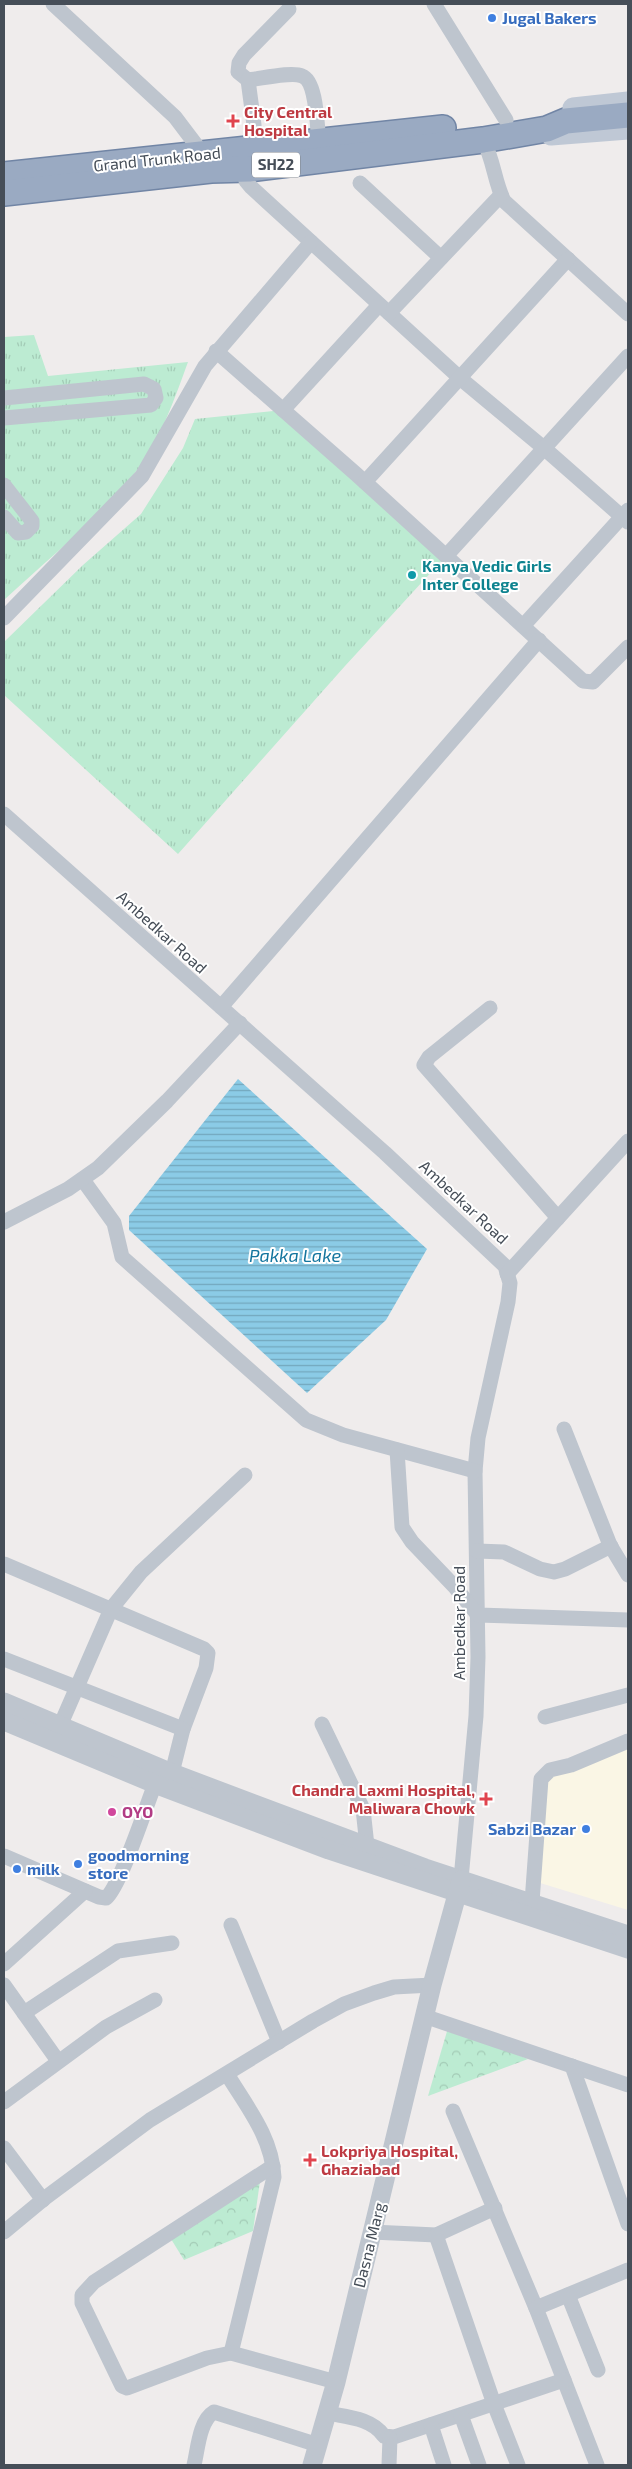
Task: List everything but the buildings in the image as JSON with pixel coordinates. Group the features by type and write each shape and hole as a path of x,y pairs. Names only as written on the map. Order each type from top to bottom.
{"highway":[{"name":"SH22","path":"554,122 628,115"},
{"name":"Grand Trunk Road","path":"4,193 212,170 288,144 506,120 554,122"},
{"name":"Grand Trunk Road","path":"4,175 203,154 251,158 482,140 554,122"}],"main road":[{"path":"628,102 573,108 554,122 552,135 628,129"}],"street":[{"path":"434,4 506,120"},
{"path":"57,5 175,117 203,154"},
{"path":"289,9 244,55 239,64 238,72 248,80 254,125 251,158 245,174 246,181 461,379 626,517 523,626"},
{"path":"248,80 295,75 303,76 310,82 313,91 319,142"},
{"path":"482,140 491,154 497,188 504,201 628,314"},
{"path":"360,183 441,258"},
{"path":"284,410 384,309 441,258 501,195"},
{"path":"4,618 142,476 153,460 182,405 216,351 311,242"},
{"path":"365,482 461,379 568,259"},
{"path":"216,351 365,482 583,681 593,682 628,647"},
{"path":"446,556 628,356"},
{"path":"4,398 144,384 154,389 156,398 151,405 4,418"},
{"path":"4,485 32,522 32,526 26,532 18,533 4,517"},
{"path":"221,1007 539,640"},
{"name":"Ambedkar Road","path":"4,814 494,1253 505,1266 510,1283 508,1302 478,1438 475,1471 478,1615 476,1716 459,1886"},
{"path":"490,1008 429,1057 424,1065 558,1218"},
{"path":"4,1222 83,1180 167,1101 240,1024"},
{"path":"507,1274 628,1142"},
{"path":"83,1180 114,1223 122,1257 185,1311 279,1399 306,1420 321,1428 475,1471"},
{"path":"564,1429 611,1546 628,1575"},
{"path":"397,1450 402,1527 412,1542 454,1586 478,1615 628,1620"},
{"path":"60,1726 111,1609 141,1572 244,1475"},
{"path":"477,1551 504,1552 540,1569 554,1572 565,1569 611,1546"},
{"path":"4,1564 111,1609 208,1653 206,1668 183,1729 172,1773"},
{"path":"4,1659 183,1729"},
{"path":"545,1717 628,1695"},
{"path":"4,1702 172,1773 367,1846 459,1886 628,1949"},
{"path":"4,1721 155,1784 329,1850 459,1886 532,1902 628,1935"},
{"path":"322,1724 363,1809 367,1846"},
{"path":"532,1902 541,1778 550,1770 594,1756 628,1741"},
{"path":"4,1856 99,1897 106,1898 111,1893 155,1784"},
{"name":"Dasna Marg","path":"312,2465 336,2382 424,2016 459,1886"},
{"path":"4,1964 86,1891"},
{"path":"231,1925 279,2042"},
{"path":"24,2014 118,1951 172,1943"},
{"path":"4,2232 43,2200 150,2120 336,2008 394,1987 432,1985"},
{"path":"5,1990 58,2061"},
{"path":"4,2102 58,2061 112,2024 155,2000"},
{"path":"424,2016 628,2085"},
{"path":"572,2066 628,2224"},
{"path":"227,2074 263,2132 271,2152 273,2166 270,2201 232,2353"},
{"path":"454,2111 536,2308 597,2465"},
{"path":"4,2148 43,2200"},
{"path":"273,2166 94,2282 82,2295 82,2303 122,2386 133,2386 207,2358 232,2353 336,2382"},
{"path":"372,2232 436,2234 494,2208"},
{"path":"436,2234 494,2404 518,2465"},
{"path":"536,2308 628,2270"},
{"path":"568,2295 598,2370"},
{"path":"327,2413 369,2422 379,2428 384,2436 390,2438 564,2380"},
{"path":"194,2465 204,2422 208,2415 214,2412 318,2445"},
{"path":"461,2415 480,2465"},
{"path":"431,2425 444,2465"},
{"path":"389,2465 390,2438"}],"shaded area":[{"name":"Sabzi Bazar","path":"628,1744 628,1910 537,1882 549,1776"}],"green space":[{"path":"34,335 48,376 188,362 160,432 138,469 91,521 4,600 4,337"},
{"path":"283,410 446,556 345,666 178,854 4,695 4,642 83,565 141,514 183,448 195,419"},
{"path":"448,2028 528,2059 428,2096"},
{"path":"260,2181 253,2231 184,2260 171,2239"}],"water":[{"name":"Pakka Lake","path":"238,1079 427,1249 386,1320 307,1393 129,1230 129,1216"}],"place":[{"name":"Jugal Bakers","path":"492,18"},
{"name":"City Central Hospital","path":"233,121"},
{"name":"Kanya Vedic Girls Inter College","path":"412,575"},
{"name":"Chandra Laxmi Hospital, Maliwara Chowk","path":"486,1799"},
{"name":"OYO","path":"112,1812"},
{"name":"Sabzi Bazar","path":"586,1829"},
{"name":"goodmorning store","path":"78,1864"},
{"name":"milk","path":"17,1869"},
{"name":"Lokpriya Hospital, Ghaziabad","path":"310,2160"}]}
